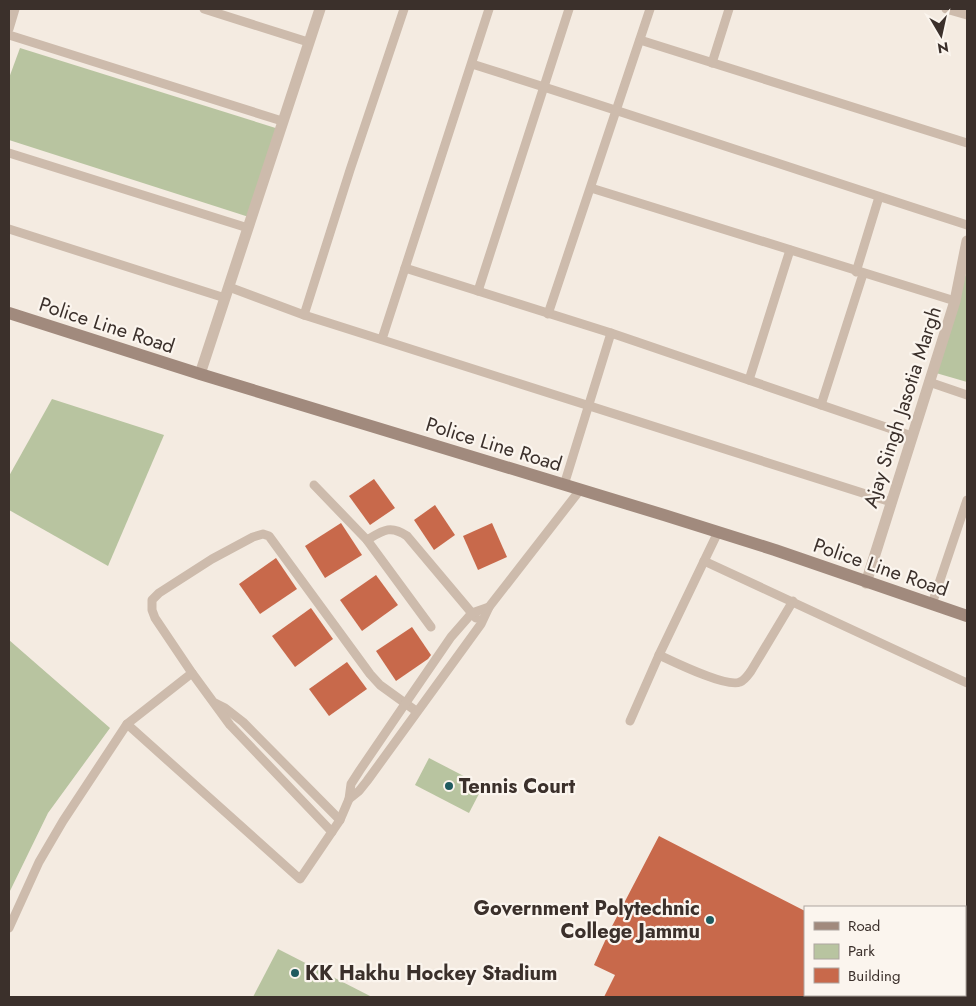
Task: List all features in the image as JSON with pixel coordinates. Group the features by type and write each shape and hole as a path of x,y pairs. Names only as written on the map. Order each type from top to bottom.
{"main road":[{"name":"Police Line Road","path":"9,313 200,374 718,532 967,616"}],"street":[{"path":"9,29 15,9"},
{"path":"204,9 308,42"},
{"path":"200,374 320,9"},
{"path":"304,315 404,9"},
{"path":"382,339 490,9"},
{"path":"478,291 570,9"},
{"path":"548,314 650,9"},
{"path":"712,63 729,9"},
{"path":"946,9 967,15"},
{"path":"9,35 282,121"},
{"path":"640,40 967,143"},
{"path":"472,64 967,225"},
{"path":"9,153 248,228"},
{"path":"591,188 956,302"},
{"path":"821,405 879,197"},
{"path":"9,230 382,339 891,502"},
{"name":"Ajay Singh Jasotia Margh","path":"866,582 956,302 967,241"},
{"path":"749,380 790,250"},
{"path":"405,268 611,333 912,436"},
{"path":"564,484 611,333"},
{"path":"929,382 967,395"},
{"path":"314,485 367,540 431,627"},
{"path":"349,799 367,781 416,711 482,624 489,606 580,490"},
{"path":"932,604 967,500"},
{"path":"367,540 393,529 407,536 482,624"},
{"path":"630,721 659,655 718,532"},
{"path":"332,832 220,713 215,703 155,618 152,610 152,600 159,593 212,559 253,537 263,534 269,536 370,674 380,685 416,711"},
{"path":"704,562 967,683"},
{"path":"659,655 719,681 734,684 740,683 751,671 793,602"},
{"path":"127,724 300,879 340,820 349,799 351,784 405,704 452,637 472,614 489,606"},
{"path":"9,928 11,919 39,862 63,821 127,724 192,673"},
{"path":"215,703 243,722 340,820"}],"green space":[{"path":"20,48 282,130 252,218 9,140 9,78"},
{"path":"967,270 967,382 936,373"},
{"path":"52,399 164,435 108,566 9,510 9,476"},
{"path":"9,640 110,728 48,813 9,893"},
{"name":"Tennis Court","path":"429,758 483,786 469,813 415,785"},
{"name":"KK Hakhu Hockey Stadium","path":"278,949 372,997 253,997"}],"building":[{"path":"374,479 395,508 370,525 349,496"},
{"path":"435,505 455,535 434,550 414,520"},
{"path":"341,523 362,555 325,578 305,546"},
{"path":"492,523 507,557 478,570 463,536"},
{"path":"276,558 297,589 260,614 239,584"},
{"path":"376,575 398,605 362,631 340,600"},
{"path":"311,608 333,639 295,667 272,636"},
{"path":"412,627 431,655 396,681 376,651"},
{"path":"347,662 367,689 329,716 309,689"},
{"name":"Government Polytechnic College Jammu","path":"659,836 804,910 805,997 604,997 615,975 594,965"}],"place":[{"name":"Tennis Court","path":"449,786"},
{"name":"Government Polytechnic College Jammu","path":"710,920"},
{"name":"KK Hakhu Hockey Stadium","path":"295,973"}]}
